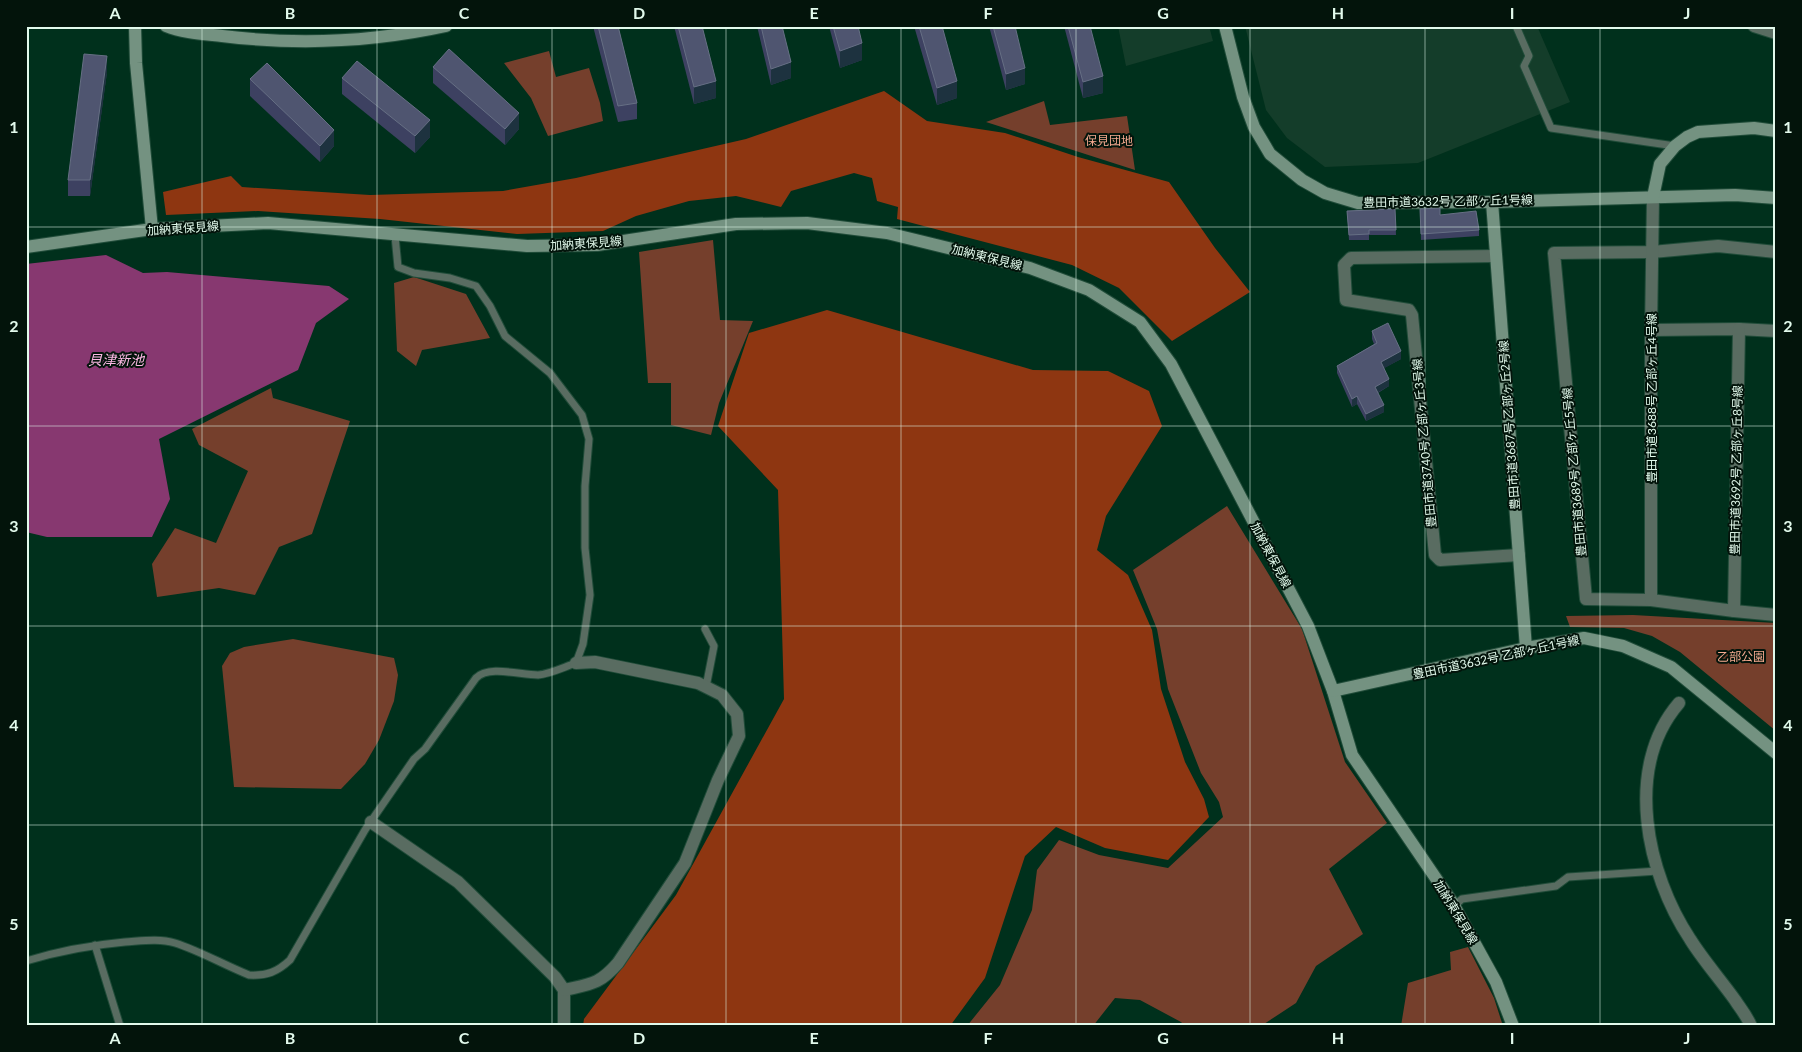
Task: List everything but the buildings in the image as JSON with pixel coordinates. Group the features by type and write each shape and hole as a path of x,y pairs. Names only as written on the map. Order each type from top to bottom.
{"street":[{"path":"135,26 136,63 152,229"},
{"path":"166,26 198,33 295,41 362,38 446,26"},
{"name":"豊田市道3632号 乙部ヶ丘1号線","path":"1225,26 1243,97 1254,127 1270,154 1302,180 1325,193 1358,202 1492,202 1735,195 1776,198"},
{"path":"1754,26 1776,33"},
{"path":"1653,197 1660,164 1675,146 1687,137 1698,132 1754,128 1776,130"},
{"name":"豊田市道3688号 乙部ヶ丘4号線","path":"1651,600 1653,197"},
{"name":"豊田市道3687号 乙部ヶ丘2号線","path":"1492,202 1526,648"},
{"name":"加納東保見線","path":"26,247 152,229 268,223 395,236 527,246 596,245 736,224 807,223 896,236 1030,268 1089,290 1140,322 1171,364 1308,626 1333,691 1352,755 1454,906 1496,982 1513,1026"},
{"path":"1652,252 1718,246 1776,252"},
{"name":"豊田市道3689号 乙部ヶ丘5号線","path":"1652,252 1554,253 1586,599 1651,600 1776,615"},
{"name":"豊田市道3740号 乙部ヶ丘3号線","path":"1496,256 1351,258 1344,265 1346,300 1409,310 1412,315 1435,555 1440,560 1519,555"},
{"path":"1651,330 1739,329 1776,331"},
{"name":"豊田市道3692号 乙部ヶ丘8号線","path":"1734,611 1739,329"},
{"name":"豊田市道3632号 乙部ヶ丘1号線","path":"1333,691 1526,648 1584,638 1623,646 1671,667 1776,752"},
{"path":"564,990 594,983 606,977 618,963 685,863 718,780 739,736 738,714 722,695 698,683 595,662 576,663"},
{"path":"1679,704 1657,738 1647,779 1648,833 1658,872 1668,900 1690,939 1724,984 1751,1026"},
{"path":"372,822 458,882 555,977 564,990 564,1026"}],"lane":[{"path":"1516,26 1529,56 1524,66 1551,128 1675,146"},
{"path":"26,961 64,950 145,940 173,942 249,975 260,976 276,972 290,960 354,846 414,759 425,749 480,674 492,671 540,675 576,663 583,644 590,595 585,548 585,486 589,439 582,415 550,374 506,336 490,306 476,286 450,278 414,273 398,267 395,236"},
{"path":"705,629 714,646 706,687"},
{"path":"1454,906 1462,899 1556,886 1568,877 1658,872"},
{"path":"95,945 120,1026"}],"shaded area":[{"path":"1118,26 1209,26 1213,41 1126,66"},
{"path":"1245,26 1537,26 1570,102 1418,163 1325,167 1287,138 1266,110"},
{"path":"884,91 927,121 1005,133 1078,157 1169,182 1215,248 1250,292 1172,341 1119,288 1072,265 897,219 898,207 877,201 872,178 854,173 791,191 781,207 736,196 689,201 636,216 603,231 517,234 380,219 258,211 166,215 163,192 231,176 242,187 370,195 503,191 576,178 746,139"},
{"path":"827,310 1033,370 1108,371 1149,391 1162,426 1106,516 1097,550 1128,575 1152,630 1161,689 1185,762 1204,799 1209,817 1168,860 1105,848 1056,827 1025,856 985,978 950,1026 583,1026 584,1019 676,895 784,699 778,490 718,426 749,333"}],"green space":[{"path":"549,51 556,77 589,68 600,103 603,121 548,136 531,98 504,63"},
{"name":"保見団地","path":"1044,101 1050,125 1127,116 1135,170 986,122"},
{"path":"713,240 720,320 753,321 719,403 711,435 671,425 671,383 648,383 639,252"},
{"path":"414,277 466,294 490,338 422,350 416,366 397,351 394,283"},
{"path":"271,388 273,398 350,421 312,534 279,547 255,595 219,588 157,597 152,564 175,528 216,543 248,471 199,445 192,429"},
{"path":"1227,506 1302,629 1345,762 1387,823 1329,869 1363,934 1316,966 1296,1003 1261,1026 1185,1026 1140,1000 1115,998 1093,1026 967,1026 1000,985 1032,910 1037,870 1059,840 1099,855 1168,868 1223,817 1219,802 1201,773 1168,689 1157,629 1133,570"},
{"name":"乙部公園","path":"1633,615 1776,623 1776,731 1680,652 1652,636 1624,628 1570,627 1566,616"},
{"path":"293,639 394,658 398,675 394,701 379,740 365,764 341,789 234,787 222,666 230,653 244,647"},
{"path":"1468,947 1494,998 1503,1026 1401,1026 1408,983 1451,970 1450,952"}],"water":[{"name":"貝津新池","path":"106,255 143,273 167,272 329,286 349,299 316,323 298,370 159,439 170,499 152,537 47,537 26,532 26,264"}]}
